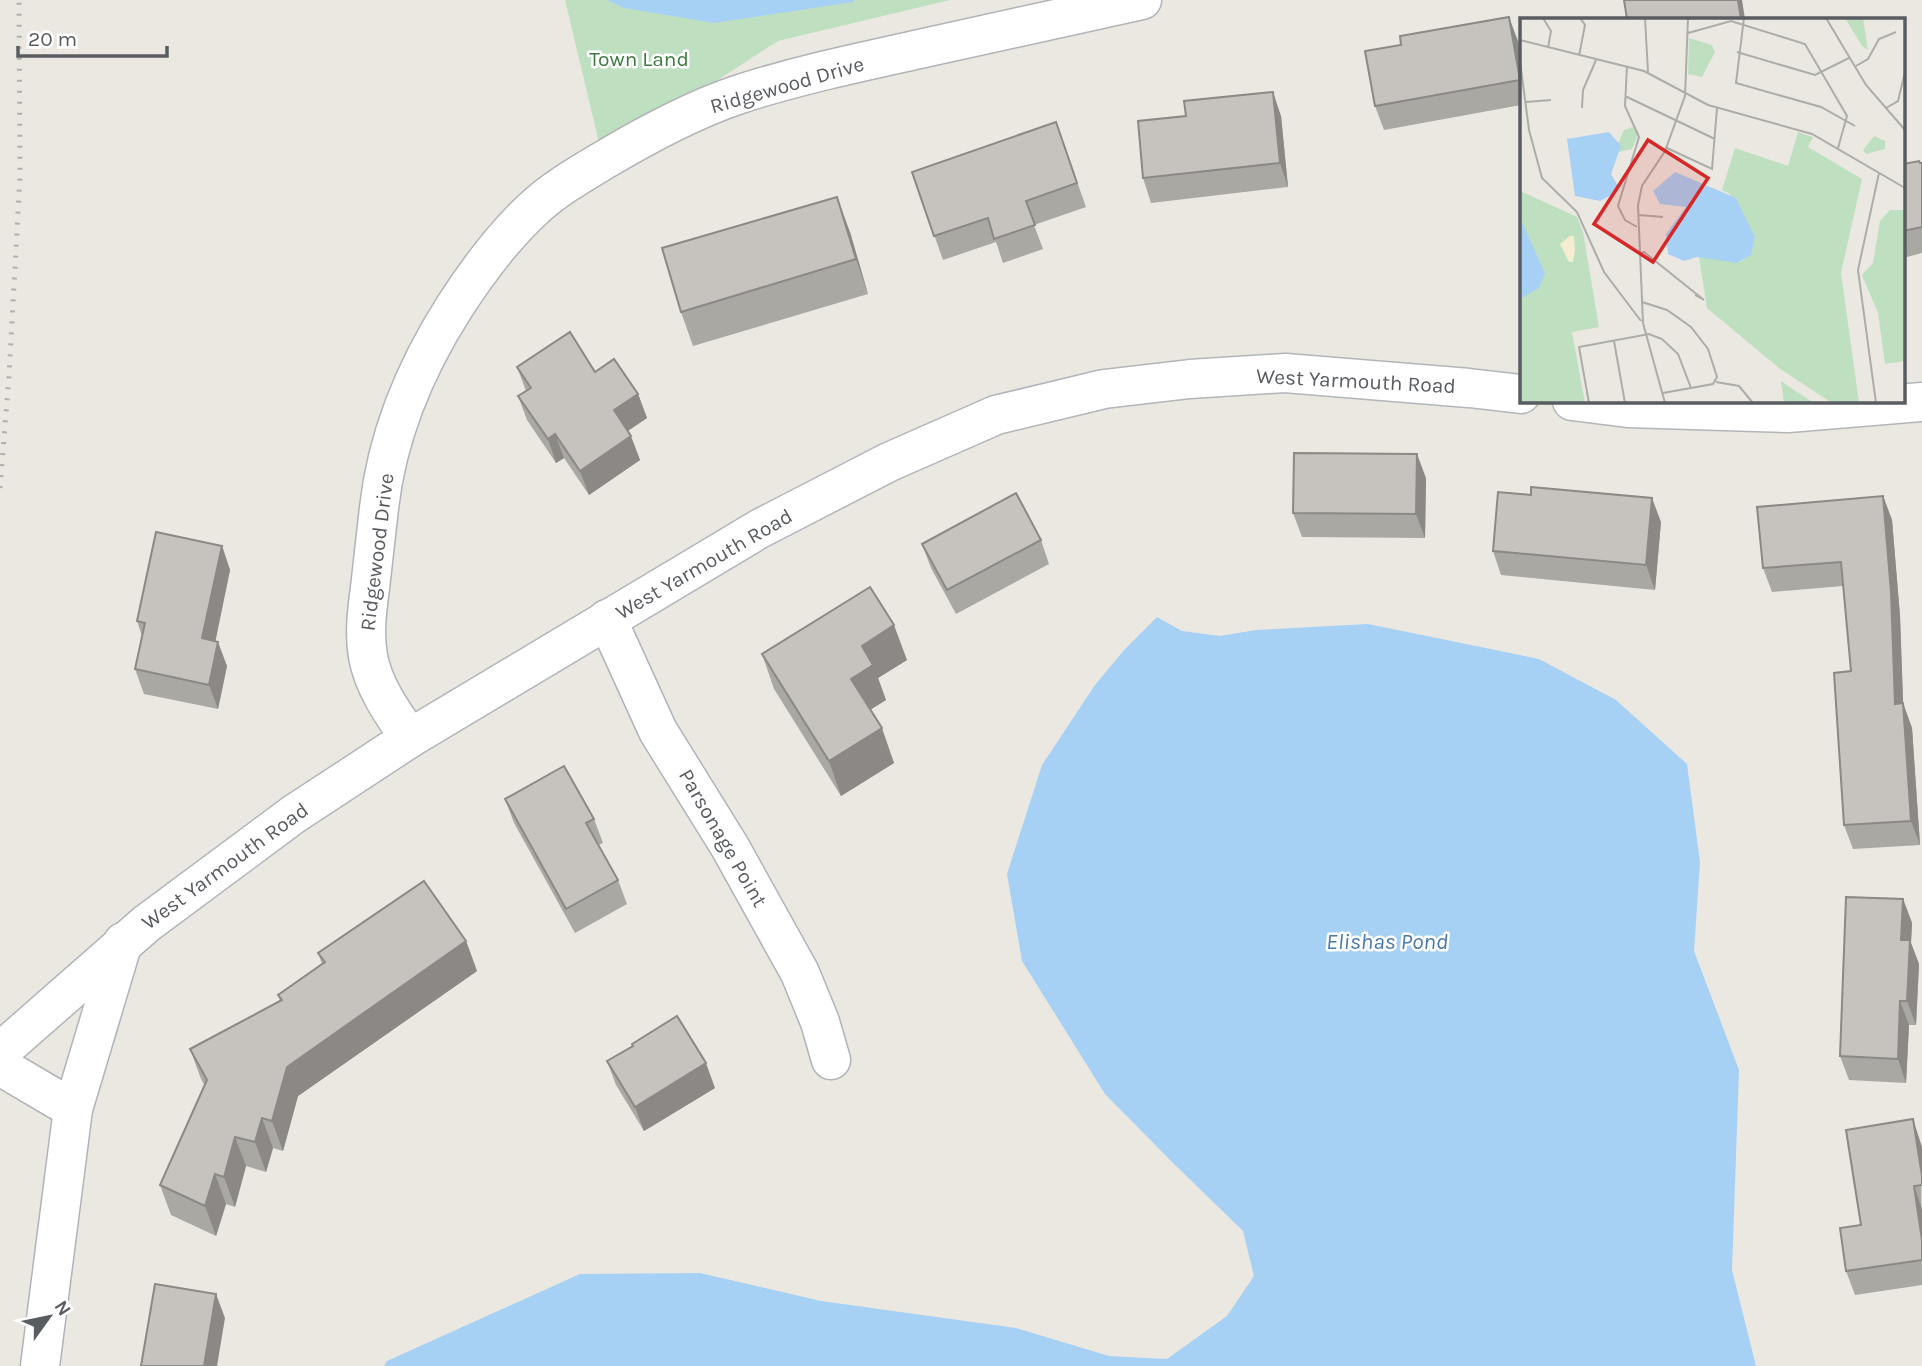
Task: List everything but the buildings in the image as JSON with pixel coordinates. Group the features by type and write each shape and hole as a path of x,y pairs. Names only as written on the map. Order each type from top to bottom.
{"street":[{"name":"Ridgewood Drive","path":"410,738 376,682 368,658 367,614 384,472 417,371 438,333 471,282 504,239 533,208 572,180 636,141 702,108 736,95 815,73 1142,0"},
{"name":"West Yarmouth Road","path":"0,1052 123,942 226,863 294,814 410,738 771,523 890,462 996,415 1104,389 1190,379 1286,373 1520,394"},
{"path":"1580,402 1628,408 1788,413 1922,402"},
{"name":"Parsonage Point","path":"607,620 658,731 730,847 800,973 820,1022 831,1060"},
{"path":"40,1366 73,1109 123,942"},
{"path":"0,1066 73,1109"}],"green space":[{"name":"Town Land","path":"565,0 950,0 778,41 602,155"}],"water":[{"path":"607,0 854,0 714,23 624,8"},
{"name":"Elishas Pond","path":"1157,617 1182,631 1220,636 1256,630 1368,624 1539,659 1616,700 1687,764 1700,862 1694,951 1739,1070 1732,1270 1756,1366 384,1366 387,1361 580,1274 700,1273 821,1301 1016,1328 1109,1356 1167,1359 1227,1316 1254,1276 1243,1231 1105,1094 1022,961 1007,874 1042,765 1095,685"}],"railway":[{"path":"0,488 20,176 19,0"}]}
